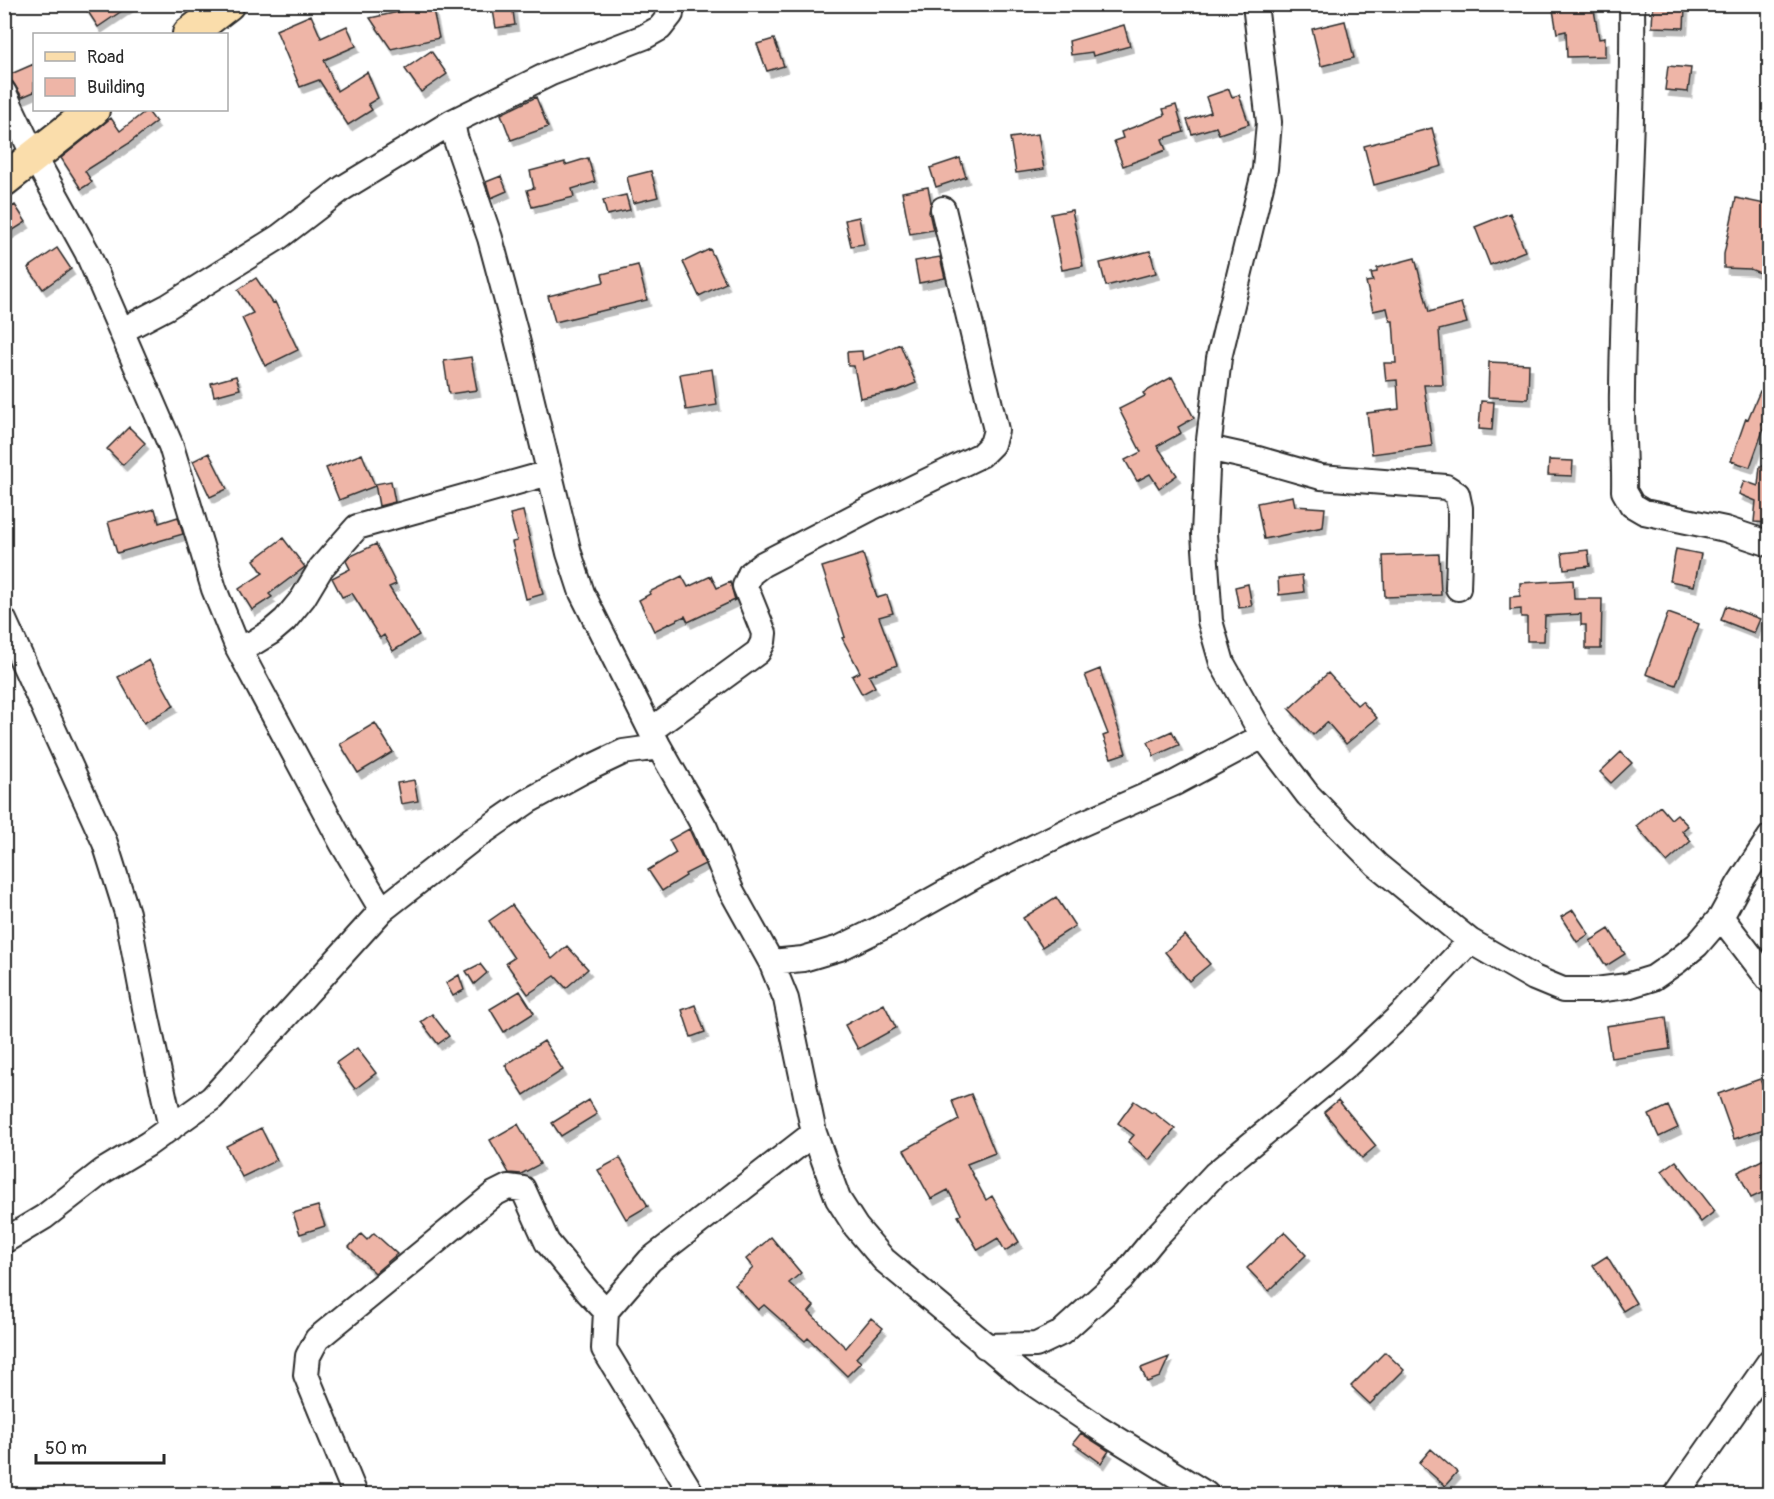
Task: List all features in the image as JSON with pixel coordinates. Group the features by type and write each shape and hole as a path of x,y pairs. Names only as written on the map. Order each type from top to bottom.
{"main road":[{"path":"190,33 228,4"},
{"path":"4,180 92,111"}],"street":[{"path":"121,331 167,307 262,248 343,188 452,122 551,73 644,37 660,28 671,14 671,4"},
{"path":"1255,4 1269,122 1265,169 1219,358 1208,448 1204,534 1210,621 1222,663 1263,736 1308,795 1377,865 1470,941 1534,978 1563,990 1596,990 1627,986 1653,978 1698,945 1721,917 1739,884 1770,837"},
{"path":"1632,4 1633,74 1622,393 1624,491 1632,506 1644,512 1725,529 1770,544"},
{"path":"4,93 34,156 87,252 171,446 214,589 238,648 342,843 382,910"},
{"path":"452,122 493,249 569,553 582,593 655,738 705,828 731,890 771,962 786,999 814,1133 838,1199 855,1227 884,1260 1028,1380 1206,1494"},
{"path":"4,1241 44,1217 103,1171 171,1128 212,1098 382,910 470,841 528,801 583,771 655,738 758,652 764,642 764,633 745,586 750,574 763,564 870,508 981,455 992,444 996,430 943,209"},
{"path":"1208,448 1321,477 1446,487 1456,494 1460,508 1458,588"},
{"path":"238,648 271,632 285,620 303,598 321,568 357,527 549,473"},
{"path":"4,620 105,843 127,913 171,1128"},
{"path":"771,962 803,959 840,948 891,923 973,877 1079,825 1175,783 1263,736"},
{"path":"1721,917 1770,981"},
{"path":"986,1346 1025,1346 1060,1333 1122,1278 1154,1239 1215,1174 1346,1066 1406,1010 1470,941"},
{"path":"692,1494 604,1349 606,1311 650,1260 814,1133"},
{"path":"356,1494 306,1375 308,1356 317,1339 494,1194 508,1187 523,1189 547,1242 575,1278 606,1311"},
{"path":"1677,1494 1770,1361"}],"building":[{"path":"83,4 132,4 98,27"},
{"path":"492,4 512,4 515,25 496,28"},
{"path":"1552,4 1593,4 1599,39 1605,38 1605,56 1567,57 1566,31 1557,33"},
{"path":"432,5 439,38 391,49 370,18"},
{"path":"1653,7 1685,8 1684,28 1652,27"},
{"path":"311,15 321,38 347,26 356,46 324,60 337,91 367,72 378,98 368,104 372,110 348,125 319,80 300,87 276,30"},
{"path":"1345,21 1354,58 1321,66 1312,29"},
{"path":"1124,25 1130,46 1093,56 1092,52 1071,55 1069,41"},
{"path":"774,39 784,66 767,71 757,44"},
{"path":"431,51 447,74 421,92 405,69"},
{"path":"33,64 33,92 22,97 13,82 4,77"},
{"path":"1668,66 1691,68 1688,92 1665,90"},
{"path":"1229,89 1232,97 1239,95 1249,124 1219,134 1216,127 1192,134 1187,120 1211,112 1206,97"},
{"path":"536,97 548,127 511,140 501,114"},
{"path":"1176,105 1184,132 1162,139 1166,150 1123,166 1114,141 1123,138 1121,132 1165,115 1163,109"},
{"path":"146,111 156,122 128,144 85,171 92,182 81,189 61,158 111,118 120,131"},
{"path":"1432,128 1442,166 1374,185 1364,146"},
{"path":"1038,134 1044,169 1016,173 1010,138"},
{"path":"588,158 595,182 572,189 574,197 532,207 527,190 534,188 530,171 565,162 565,165"},
{"path":"960,158 966,177 936,187 930,168"},
{"path":"651,171 658,197 633,203 627,177"},
{"path":"501,176 507,191 491,198 486,182"},
{"path":"928,187 931,202 929,212 933,230 910,234 902,192"},
{"path":"626,195 630,210 607,215 603,200"},
{"path":"1736,198 1770,205 1770,277 1750,269 1724,268 1724,254"},
{"path":"15,205 26,222 4,236 4,211"},
{"path":"1072,210 1083,266 1062,270 1051,214"},
{"path":"1510,213 1525,251 1490,265 1475,227"},
{"path":"859,217 864,244 851,246 845,220"},
{"path":"57,248 71,269 43,289 28,268"},
{"path":"710,249 726,283 699,296 683,262"},
{"path":"1150,251 1156,273 1106,286 1100,263"},
{"path":"940,257 945,278 919,283 915,261"},
{"path":"1415,258 1429,312 1461,303 1467,323 1439,330 1443,385 1424,385 1432,446 1372,454 1367,413 1399,409 1397,380 1386,381 1384,363 1396,363 1393,321 1390,321 1387,308 1373,311 1366,282 1373,281 1371,273 1377,272 1377,268"},
{"path":"638,265 647,300 555,322 548,296 604,282 602,274"},
{"path":"256,278 273,303 275,302 298,350 265,366 242,318 253,313 238,290"},
{"path":"900,344 916,383 897,391 860,398 854,366 848,366 847,352 862,351 863,360"},
{"path":"471,357 477,390 449,394 444,361"},
{"path":"1489,362 1529,364 1528,399 1488,397"},
{"path":"712,369 717,405 686,410 680,374"},
{"path":"236,376 240,389 214,396 211,383"},
{"path":"1172,377 1194,418 1178,427 1181,433 1157,446 1177,475 1159,488 1150,474 1137,481 1125,460 1141,452 1119,409 1145,396 1143,393"},
{"path":"1760,391 1770,395 1770,405 1750,467 1731,461 1746,418 1748,419"},
{"path":"1481,401 1494,402 1492,430 1479,429"},
{"path":"129,427 145,443 123,465 107,449"},
{"path":"209,453 227,489 210,497 193,461"},
{"path":"362,454 375,486 339,500 326,468"},
{"path":"1549,460 1573,461 1572,476 1548,475"},
{"path":"1760,466 1770,466 1770,523 1754,522 1756,501 1739,494 1744,481 1758,486"},
{"path":"391,481 395,502 379,506 375,484"},
{"path":"1293,496 1295,506 1325,508 1323,527 1264,539 1257,503"},
{"path":"155,509 159,523 178,517 183,534 117,553 108,522"},
{"path":"523,511 543,594 526,599 512,542 517,541 510,514"},
{"path":"283,538 305,567 269,594 272,597 252,610 239,589 263,573 254,560"},
{"path":"376,544 396,584 389,587 419,635 393,651 384,635 380,638 352,593 342,597 332,578 350,569 346,561 349,557"},
{"path":"1676,549 1701,554 1694,586 1670,581"},
{"path":"1588,550 1590,566 1564,569 1562,553"},
{"path":"863,554 877,598 887,595 893,613 879,617 897,665 869,676 875,687 862,694 852,676 860,672 842,638 845,637 822,567"},
{"path":"1439,554 1441,595 1385,597 1383,556"},
{"path":"1302,575 1304,592 1279,595 1278,578"},
{"path":"682,576 688,587 711,576 717,588 730,582 735,600 688,622 685,616 654,631 639,600 650,594 649,592"},
{"path":"1573,580 1574,599 1602,599 1601,649 1586,649 1586,625 1581,625 1581,614 1545,616 1544,641 1527,641 1527,617 1521,617 1521,609 1510,610 1510,597 1520,596 1520,583"},
{"path":"1248,584 1252,606 1239,608 1235,587"},
{"path":"1726,606 1760,619 1754,633 1721,620"},
{"path":"1668,613 1699,624 1676,685 1646,674"},
{"path":"149,660 174,706 144,723 118,677"},
{"path":"1100,669 1126,753 1111,758 1103,736 1108,734 1085,675"},
{"path":"1328,673 1357,705 1362,701 1377,718 1346,744 1327,722 1313,735 1289,709"},
{"path":"375,723 393,752 358,773 340,744"},
{"path":"1172,731 1179,745 1154,756 1148,742"},
{"path":"1621,752 1632,763 1611,783 1600,772"},
{"path":"414,780 418,801 401,804 397,783"},
{"path":"1660,806 1671,819 1677,814 1688,826 1682,831 1691,841 1667,862 1636,826"},
{"path":"689,829 705,864 685,874 686,876 662,891 648,870 676,853 669,840"},
{"path":"1056,897 1075,926 1042,947 1023,918"},
{"path":"512,905 552,959 567,946 588,969 566,988 555,976 528,994 506,963 514,958 489,921"},
{"path":"1573,910 1589,934 1577,942 1561,917"},
{"path":"1609,929 1625,954 1606,966 1590,941"},
{"path":"1185,935 1210,964 1189,981 1165,952"},
{"path":"480,964 487,973 474,984 466,971"},
{"path":"459,975 464,990 453,996 446,983"},
{"path":"520,991 534,1013 504,1032 490,1009"},
{"path":"884,1004 896,1028 858,1049 845,1025"},
{"path":"695,1005 705,1032 691,1037 682,1010"},
{"path":"432,1014 449,1036 438,1044 421,1022"},
{"path":"1666,1017 1670,1049 1611,1058 1606,1026"},
{"path":"544,1041 563,1070 524,1095 505,1065"},
{"path":"357,1048 376,1073 355,1089 336,1063"},
{"path":"1760,1079 1770,1105 1770,1127 1734,1139 1718,1094"},
{"path":"971,1094 995,1153 967,1164 986,1200 992,1196 1019,1242 1005,1251 998,1238 978,1250 958,1216 961,1214 948,1190 931,1199 904,1150 959,1120 952,1101"},
{"path":"589,1100 597,1114 561,1136 552,1123"},
{"path":"1338,1100 1376,1146 1362,1158 1324,1112"},
{"path":"1134,1101 1175,1129 1149,1160 1128,1142 1134,1135 1118,1123"},
{"path":"1668,1106 1678,1128 1659,1137 1649,1115"},
{"path":"518,1124 540,1164 521,1174 509,1173 490,1140"},
{"path":"261,1128 277,1160 242,1177 226,1146"},
{"path":"1770,1156 1770,1189 1751,1198 1738,1172"},
{"path":"620,1158 648,1206 626,1219 598,1170"},
{"path":"1676,1161 1715,1211 1701,1222 1662,1171"},
{"path":"318,1206 325,1226 300,1234 293,1213"},
{"path":"1284,1232 1306,1255 1269,1291 1247,1268"},
{"path":"374,1233 397,1254 375,1273 349,1247 361,1234 367,1240"},
{"path":"771,1237 801,1273 789,1283 814,1306 809,1312 846,1348 871,1318 883,1328 856,1358 861,1362 847,1376 808,1338 805,1341 764,1305 758,1310 735,1285 753,1268 746,1259"},
{"path":"1607,1256 1636,1303 1623,1311 1593,1265"},
{"path":"1385,1352 1404,1370 1370,1404 1351,1386"},
{"path":"1169,1357 1160,1377 1147,1382 1141,1368"},
{"path":"1081,1433 1109,1451 1101,1463 1073,1443"},
{"path":"1431,1449 1457,1472 1445,1486 1419,1463"}]}
